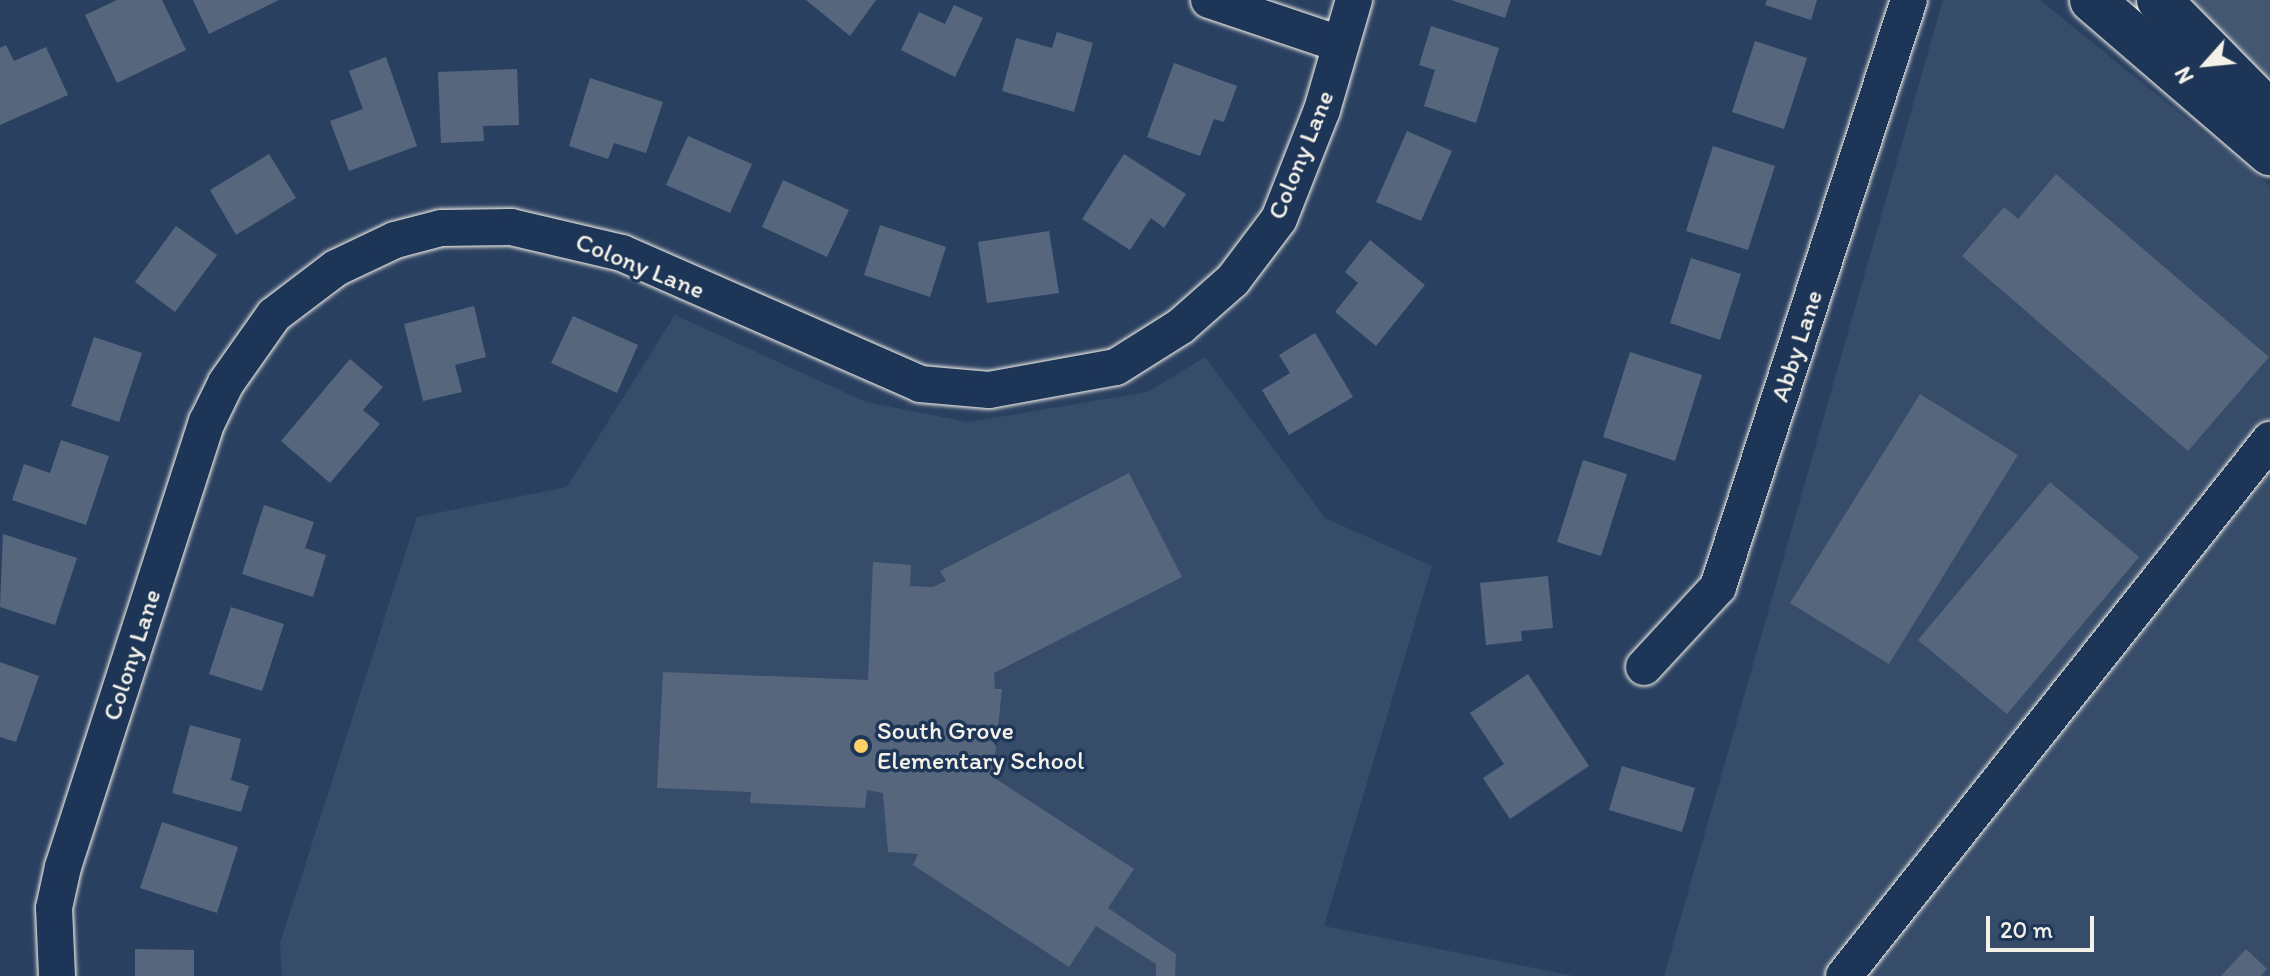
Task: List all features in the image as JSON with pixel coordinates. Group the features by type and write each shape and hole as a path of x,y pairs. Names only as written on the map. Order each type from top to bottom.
{"main road":[{"path":"2092,0 2270,153"},
{"path":"2159,0 2270,113"}],"street":[{"path":"1209,0 1340,44"},
{"name":"Colony Lane","path":"57,976 54,908 63,867 207,422 274,315 336,268 395,240 441,228 553,234 622,253 920,384 989,390 1056,382 1116,367 1181,326 1233,280 1279,219 1354,0"},
{"name":"Abby Lane","path":"1644,667 1718,587 1909,0"},
{"path":"1844,976 2270,440"}],"shaded area":[{"path":"1943,0 2040,0 2270,186 2270,976 1664,976"},
{"path":"2180,0 2270,0 2270,91"},
{"name":"South Grove Elementary School","path":"675,315 866,402 968,422 1148,392 1205,357 1325,518 1432,566 1324,926 1574,976 282,976 280,943 417,517 567,487"}],"building":[{"path":"117,0 162,0 186,50 117,83 85,15"},
{"path":"193,0 279,0 209,34"},
{"path":"806,0 876,0 850,36"},
{"path":"1451,0 1511,0 1505,18"},
{"path":"1767,0 1817,0 1811,20 1765,5"},
{"path":"954,5 983,18 955,77 901,50 919,12 945,24"},
{"path":"1431,26 1499,48 1476,123 1424,106 1435,70 1419,65"},
{"path":"1057,32 1093,43 1074,112 1002,91 1016,38 1052,48"},
{"path":"1755,41 1807,58 1784,129 1732,112"},
{"path":"6,45 14,61 46,47 68,95 0,125 0,48"},
{"path":"386,57 417,146 349,171 330,121 363,109 349,71"},
{"path":"1174,63 1237,86 1224,122 1214,119 1200,156 1147,137"},
{"path":"517,69 519,125 483,126 484,141 441,143 438,72"},
{"path":"590,78 663,102 646,153 614,143 608,159 569,146"},
{"path":"1407,131 1452,151 1421,221 1376,202"},
{"path":"688,136 752,164 730,213 666,185"},
{"path":"1713,146 1775,166 1748,250 1686,231"},
{"path":"269,154 296,198 236,235 210,190"},
{"path":"1124,154 1186,194 1164,228 1151,218 1130,250 1082,219"},
{"path":"2056,174 2269,357 2188,451 1962,256 2004,207 2018,219"},
{"path":"783,180 849,210 827,257 762,227"},
{"path":"880,225 946,247 930,297 864,275"},
{"path":"176,226 217,255 175,312 135,282"},
{"path":"1049,231 1059,293 987,303 978,242"},
{"path":"1370,240 1425,285 1376,346 1335,312 1358,283 1345,272"},
{"path":"1691,258 1741,274 1720,340 1670,323"},
{"path":"474,306 486,357 455,365 462,392 423,401 404,324"},
{"path":"573,316 638,345 617,393 551,363"},
{"path":"1315,333 1353,397 1289,435 1262,390 1290,373 1279,355"},
{"path":"94,337 142,353 119,422 71,406"},
{"path":"1630,352 1702,375 1675,461 1603,437"},
{"path":"350,359 383,387 363,410 380,424 330,483 281,441"},
{"path":"1920,394 2018,455 1889,664 1790,603"},
{"path":"61,440 109,456 86,525 12,500 24,464 50,473"},
{"path":"1583,460 1627,474 1601,556 1557,542"},
{"path":"1129,473 1182,577 994,673 995,689 1002,689 993,777 1134,869 1108,908 1176,954 1175,976 1156,976 1156,964 1096,926 1069,967 913,865 918,854 888,852 883,793 867,790 865,808 750,803 751,792 657,788 663,672 868,680 873,562 911,565 910,586 933,587 946,581 940,571"},
{"path":"2050,482 2139,557 2007,714 1918,640"},
{"path":"264,505 314,522 305,548 326,555 313,597 242,574"},
{"path":"3,534 77,558 55,625 0,607"},
{"path":"1548,576 1553,628 1521,631 1522,641 1486,645 1480,583"},
{"path":"231,607 284,624 262,691 209,674"},
{"path":"0,662 39,676 16,742 0,737"},
{"path":"1528,674 1589,766 1510,819 1483,778 1504,764 1470,713"},
{"path":"190,725 241,739 231,780 249,786 241,812 172,793"},
{"path":"1622,766 1695,788 1682,832 1609,810"},
{"path":"162,822 238,847 217,913 140,888"},
{"path":"135,949 194,950 194,976 135,976"},
{"path":"2246,949 2267,969 2261,976 2221,976"}],"place":[{"name":"South Grove Elementary School","path":"861,746"}]}
